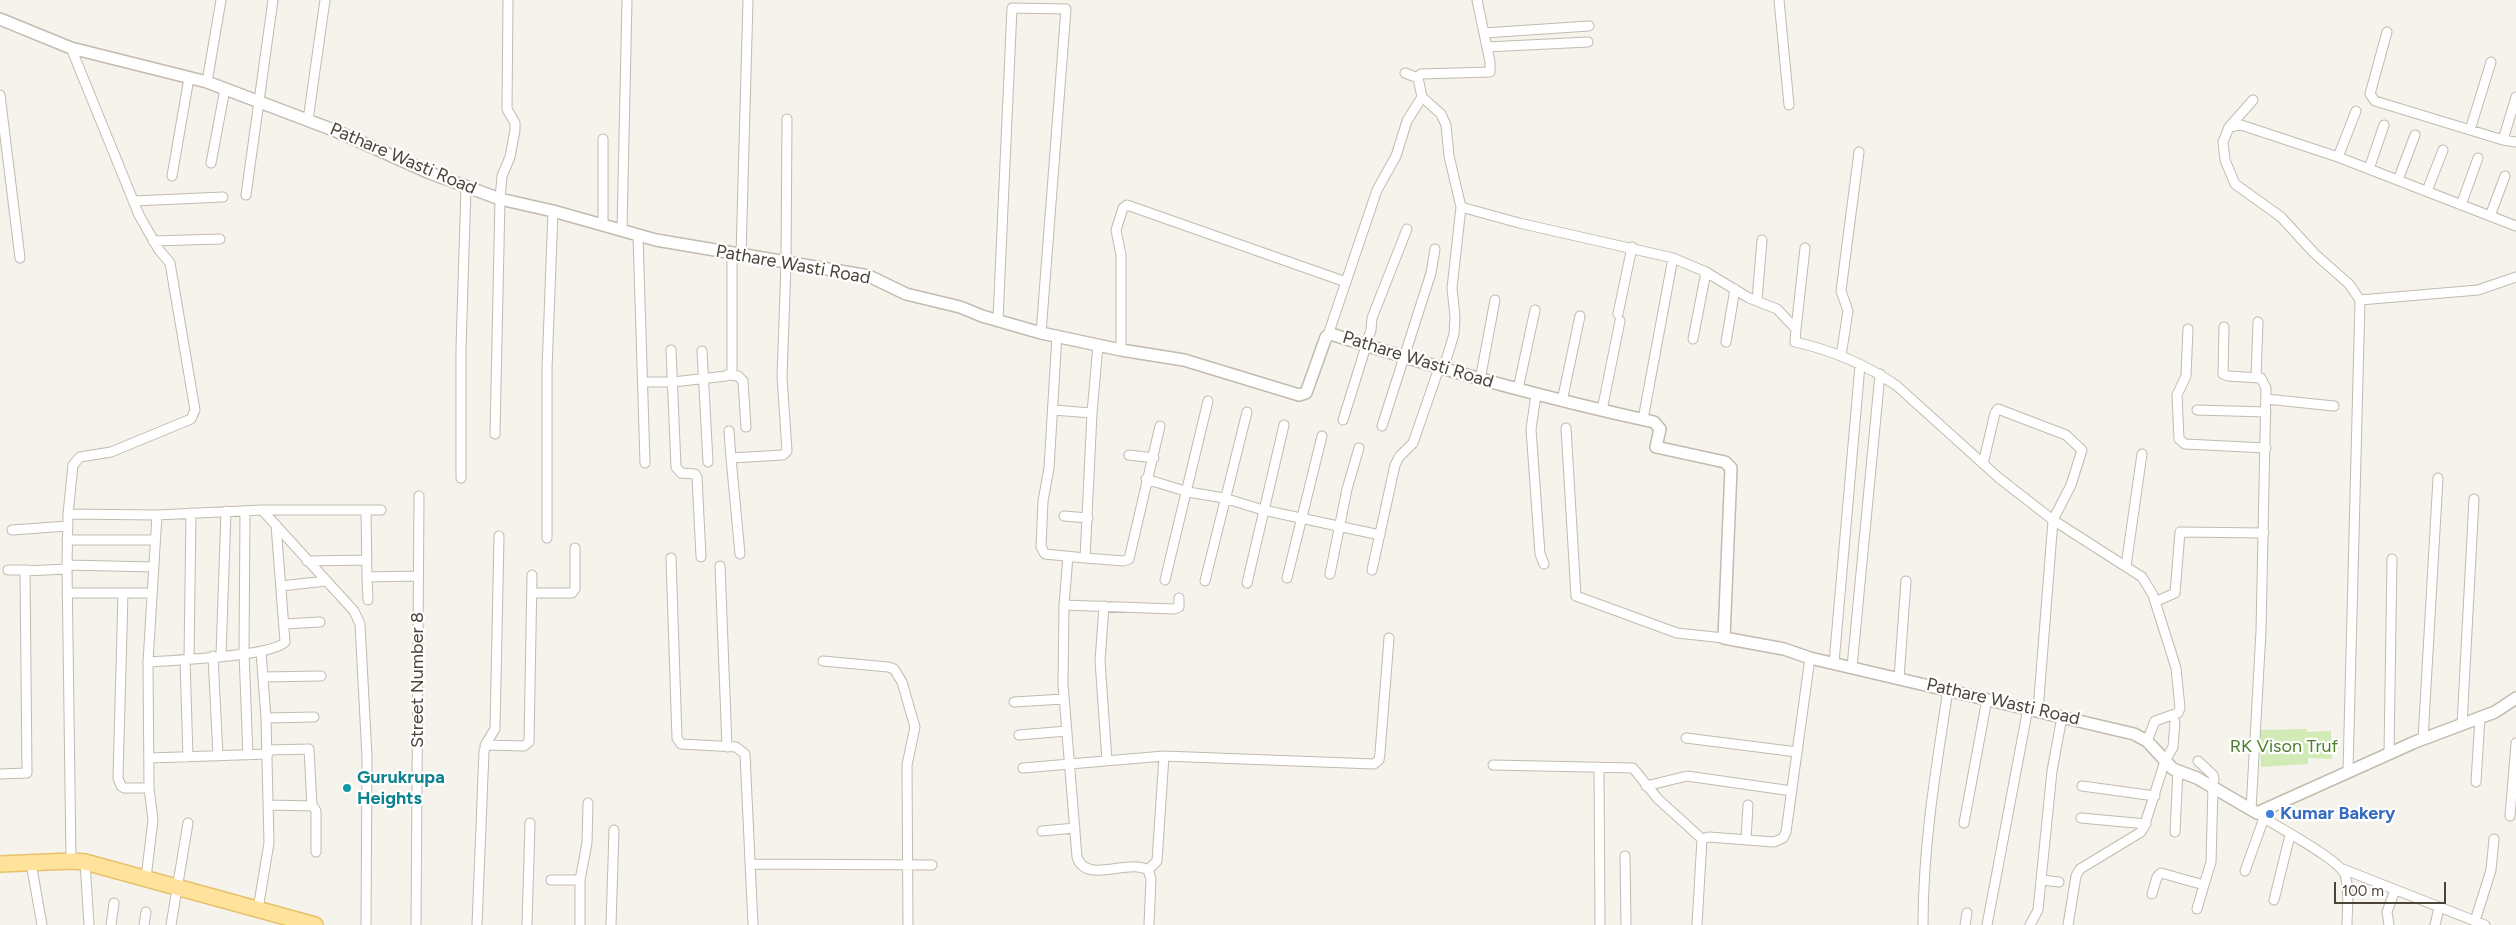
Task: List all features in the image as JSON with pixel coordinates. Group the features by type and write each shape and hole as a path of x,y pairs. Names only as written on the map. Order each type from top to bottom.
{"main road":[{"path":"0,864 78,861 258,908 295,922 315,925"}],"street":[{"path":"207,82 221,0"},
{"path":"246,195 272,0"},
{"path":"308,120 325,0"},
{"path":"495,434 500,199 502,176 510,157 515,130 515,123 507,109 508,0"},
{"path":"622,230 627,0"},
{"path":"729,375 732,368 748,0"},
{"path":"1418,78 1421,74 1487,73 1491,68 1476,0"},
{"path":"1779,0 1788,105"},
{"path":"998,319 1012,8 1066,9 1041,333"},
{"name":"Pathare Wasti Road","path":"0,19 71,48 225,88 308,120 466,187 500,199 553,210 638,236 786,264 869,276 906,294 960,306 1041,333 1121,350 1184,360 1303,396 1310,387 1328,334 1480,380 1536,395 1643,419"},
{"path":"1484,33 1589,26"},
{"path":"2388,32 2371,90 2371,97 2375,101 2503,140 2516,142"},
{"path":"1487,47 1588,42"},
{"path":"71,48 133,201 153,241 172,268 179,321 195,410 191,419 120,448 80,457 75,460 68,514 67,593 78,861 91,925"},
{"path":"2470,130 2491,62"},
{"path":"1405,73 1418,78"},
{"path":"172,176 189,78"},
{"path":"1372,570 1397,460 1413,443 1454,334 1452,288 1461,207 1449,156 1446,125 1441,114 1422,97 1418,78"},
{"path":"211,163 225,88"},
{"path":"0,95 20,258"},
{"path":"1328,334 1377,190 1396,156 1407,121 1422,97"},
{"path":"2503,140 2516,97"},
{"path":"2252,100 2229,126 2223,142 2225,160 2236,184 2281,217 2315,254 2349,284 2360,300 2348,771"},
{"path":"2338,157 2356,110"},
{"path":"731,458 783,455 787,451 782,377 786,264 787,119"},
{"path":"2229,126 2241,125 2338,157 2516,226"},
{"path":"2368,169 2384,125"},
{"path":"2398,180 2414,135"},
{"path":"603,139 603,225"},
{"path":"2426,191 2443,150"},
{"path":"1841,356 1848,311 1842,291 1859,152"},
{"path":"2461,205 2478,158"},
{"path":"2490,216 2505,176"},
{"path":"461,478 461,348 466,187"},
{"path":"133,201 223,197"},
{"path":"1121,350 1121,255 1116,230 1123,208 1127,205 1346,282"},
{"path":"1461,207 1519,223 1632,247 1673,258 1706,272 1749,298 1777,308 1796,329"},
{"path":"547,538 547,369 553,210"},
{"path":"1343,420 1372,318 1407,228"},
{"path":"638,236 645,463"},
{"path":"153,241 220,239"},
{"path":"1757,300 1762,240"},
{"path":"1602,410 1632,247"},
{"path":"1805,248 1795,342 1841,356 1880,374 1983,464 2054,520 2142,577 2155,602 2176,668 2180,708 2178,713 2155,720 2147,741"},
{"path":"1382,426 1431,272 1434,249"},
{"path":"1673,258 1643,419 1659,424 1660,429 1655,443 1658,448 1726,462 1731,468 1724,638"},
{"path":"1693,338 1706,272"},
{"path":"2360,300 2478,290 2516,277"},
{"path":"1726,342 1734,289"},
{"path":"1480,380 1495,300"},
{"path":"1518,389 1535,310"},
{"path":"1562,401 1580,316"},
{"path":"2256,377 2258,322"},
{"path":"2224,326 2223,374 2228,376 2256,377 2265,382 2266,399 2257,814 2245,871"},
{"path":"2188,329 2186,376 2177,395 2179,439 2185,444 2266,448"},
{"path":"1057,335 1049,468 1043,501 1041,550 1045,554 1128,561 1146,479 1154,458 1160,426"},
{"path":"1085,558 1092,413 1098,345"},
{"path":"671,350 676,467 681,473 695,474 697,477 701,557"},
{"path":"702,351 708,462"},
{"path":"1834,663 1860,365"},
{"path":"1852,667 1880,374"},
{"path":"644,382 673,382 729,375 738,376 743,380 746,427"},
{"path":"1536,395 1531,429 1540,554 1544,564"},
{"path":"2266,399 2334,406"},
{"path":"1165,580 1188,492 1208,401"},
{"path":"1983,464 1995,413 1998,409 2072,438 2080,446 2083,454 2054,520 2033,709 1987,925"},
{"path":"1053,410 1092,413"},
{"path":"2197,410 2266,412"},
{"path":"1205,581 1224,498 1247,412"},
{"path":"1247,583 1284,425"},
{"name":"Pathare Wasti Road","path":"1566,428 1576,596 1677,633 1724,638 1784,649 1810,658 2134,734 2147,741 2165,761 2178,770 2319,850 2343,869 2485,925"},
{"path":"729,431 740,554"},
{"path":"1287,578 1322,436"},
{"path":"1330,574 1347,489 1359,448"},
{"path":"2126,566 2142,454"},
{"path":"1129,455 1154,458"},
{"path":"2423,739 2438,478"},
{"path":"1146,479 1188,492 1224,498 1263,510 1380,535"},
{"name":"Street Number 8","path":"416,925 419,659 418,496"},
{"path":"2462,725 2474,499"},
{"path":"68,514 157,515 245,510 381,510"},
{"path":"245,510 244,653 248,755"},
{"path":"262,510 354,611 360,624 367,757 366,925"},
{"path":"366,510 368,600"},
{"path":"218,756 217,656 226,511"},
{"path":"188,757 187,659 191,513"},
{"path":"146,878 153,820 149,788 148,662 157,515"},
{"path":"1064,516 1088,518"},
{"path":"148,662 261,652 282,645 285,642 276,525"},
{"path":"12,530 68,526"},
{"path":"2155,602 2175,593 2180,532 2264,533"},
{"path":"477,925 485,745 495,729 499,536"},
{"path":"67,540 155,540"},
{"path":"532,593 572,593 575,589 575,548"},
{"path":"1068,556 1064,605 1064,699 1077,857 1084,869 1136,867 1148,870"},
{"path":"671,558 677,738 682,744 740,748 746,758 753,925"},
{"path":"2389,753 2392,559"},
{"path":"308,561 366,560"},
{"path":"720,566 727,747"},
{"path":"8,570 67,567 154,567"},
{"path":"0,774 27,773 24,575 28,570"},
{"path":"485,745 524,746 529,742 532,575"},
{"path":"367,577 417,576"},
{"path":"281,586 326,581"},
{"path":"1899,678 1906,581"},
{"path":"67,593 152,593"},
{"path":"123,593 118,778 121,786 124,788 149,788"},
{"path":"1064,605 1174,609 1179,607 1179,598"},
{"path":"1104,606 1100,661 1107,761"},
{"path":"285,624 320,622"},
{"path":"1023,768 1164,756 1374,764 1378,760 1380,753 1388,638"},
{"path":"258,908 269,843 268,752 261,652"},
{"path":"1702,839 1709,837 1774,842 1783,838 1786,832 1810,658"},
{"path":"823,661 888,667 894,669 902,682 916,727 908,765 908,925"},
{"path":"263,677 321,676"},
{"path":"1923,925 1924,865 1930,802 1948,690"},
{"path":"2257,814 2389,753 2495,712 2516,698"},
{"path":"1014,702 1064,699"},
{"path":"1964,823 1988,699"},
{"path":"266,718 314,717"},
{"path":"2030,925 2038,910 2052,770 2062,717"},
{"path":"2476,782 2480,718"},
{"path":"2068,925 2076,876 2080,869 2140,832 2146,824 2165,761 2173,747 2175,722"},
{"path":"1019,734 1067,731"},
{"path":"1686,738 1797,752"},
{"path":"2510,816 2516,742"},
{"path":"149,758 248,755 309,748 312,806 316,811 316,852"},
{"path":"1148,870 1157,861 1164,756"},
{"path":"2197,909 2211,862 2211,787 2214,780 2213,775 2198,761"},
{"path":"1493,765 1633,768 1646,786 1673,815 1702,839"},
{"path":"1598,766 1600,925"},
{"path":"2175,832 2178,770"},
{"path":"1646,786 1688,776 1792,791"},
{"path":"2082,786 2155,796"},
{"path":"580,925 580,880 587,843 588,803"},
{"path":"269,804 312,806"},
{"path":"1746,840 1748,805"},
{"path":"2081,818 2146,824"},
{"path":"170,925 188,823"},
{"path":"527,925 530,823"},
{"path":"1042,831 1075,828"},
{"path":"611,925 614,830"},
{"path":"2274,900 2290,835"},
{"path":"1697,925 1702,839"},
{"path":"2475,921 2491,870 2494,839"},
{"path":"1625,856 1626,925"},
{"path":"31,863 40,925"},
{"path":"751,864 932,865"},
{"path":"2343,869 2347,883 2347,925"},
{"path":"1148,870 1151,878 1149,925"},
{"path":"2152,894 2157,877 2161,873 2204,885"},
{"path":"551,880 580,880"},
{"path":"2042,880 2059,882"},
{"path":"2389,925 2387,912 2395,890"},
{"path":"111,925 114,903"},
{"path":"2436,925 2439,908"},
{"path":"144,925 146,912"},
{"path":"1965,925 1967,913"}],"green space":[{"name":"RK Vison Truf","path":"2307,729 2307,732 2331,731 2332,759 2308,758 2308,764 2261,767 2259,730"}],"place":[{"name":"Gurukrupa Heights","path":"347,788"},
{"name":"Kumar Bakery","path":"2270,814"}]}
